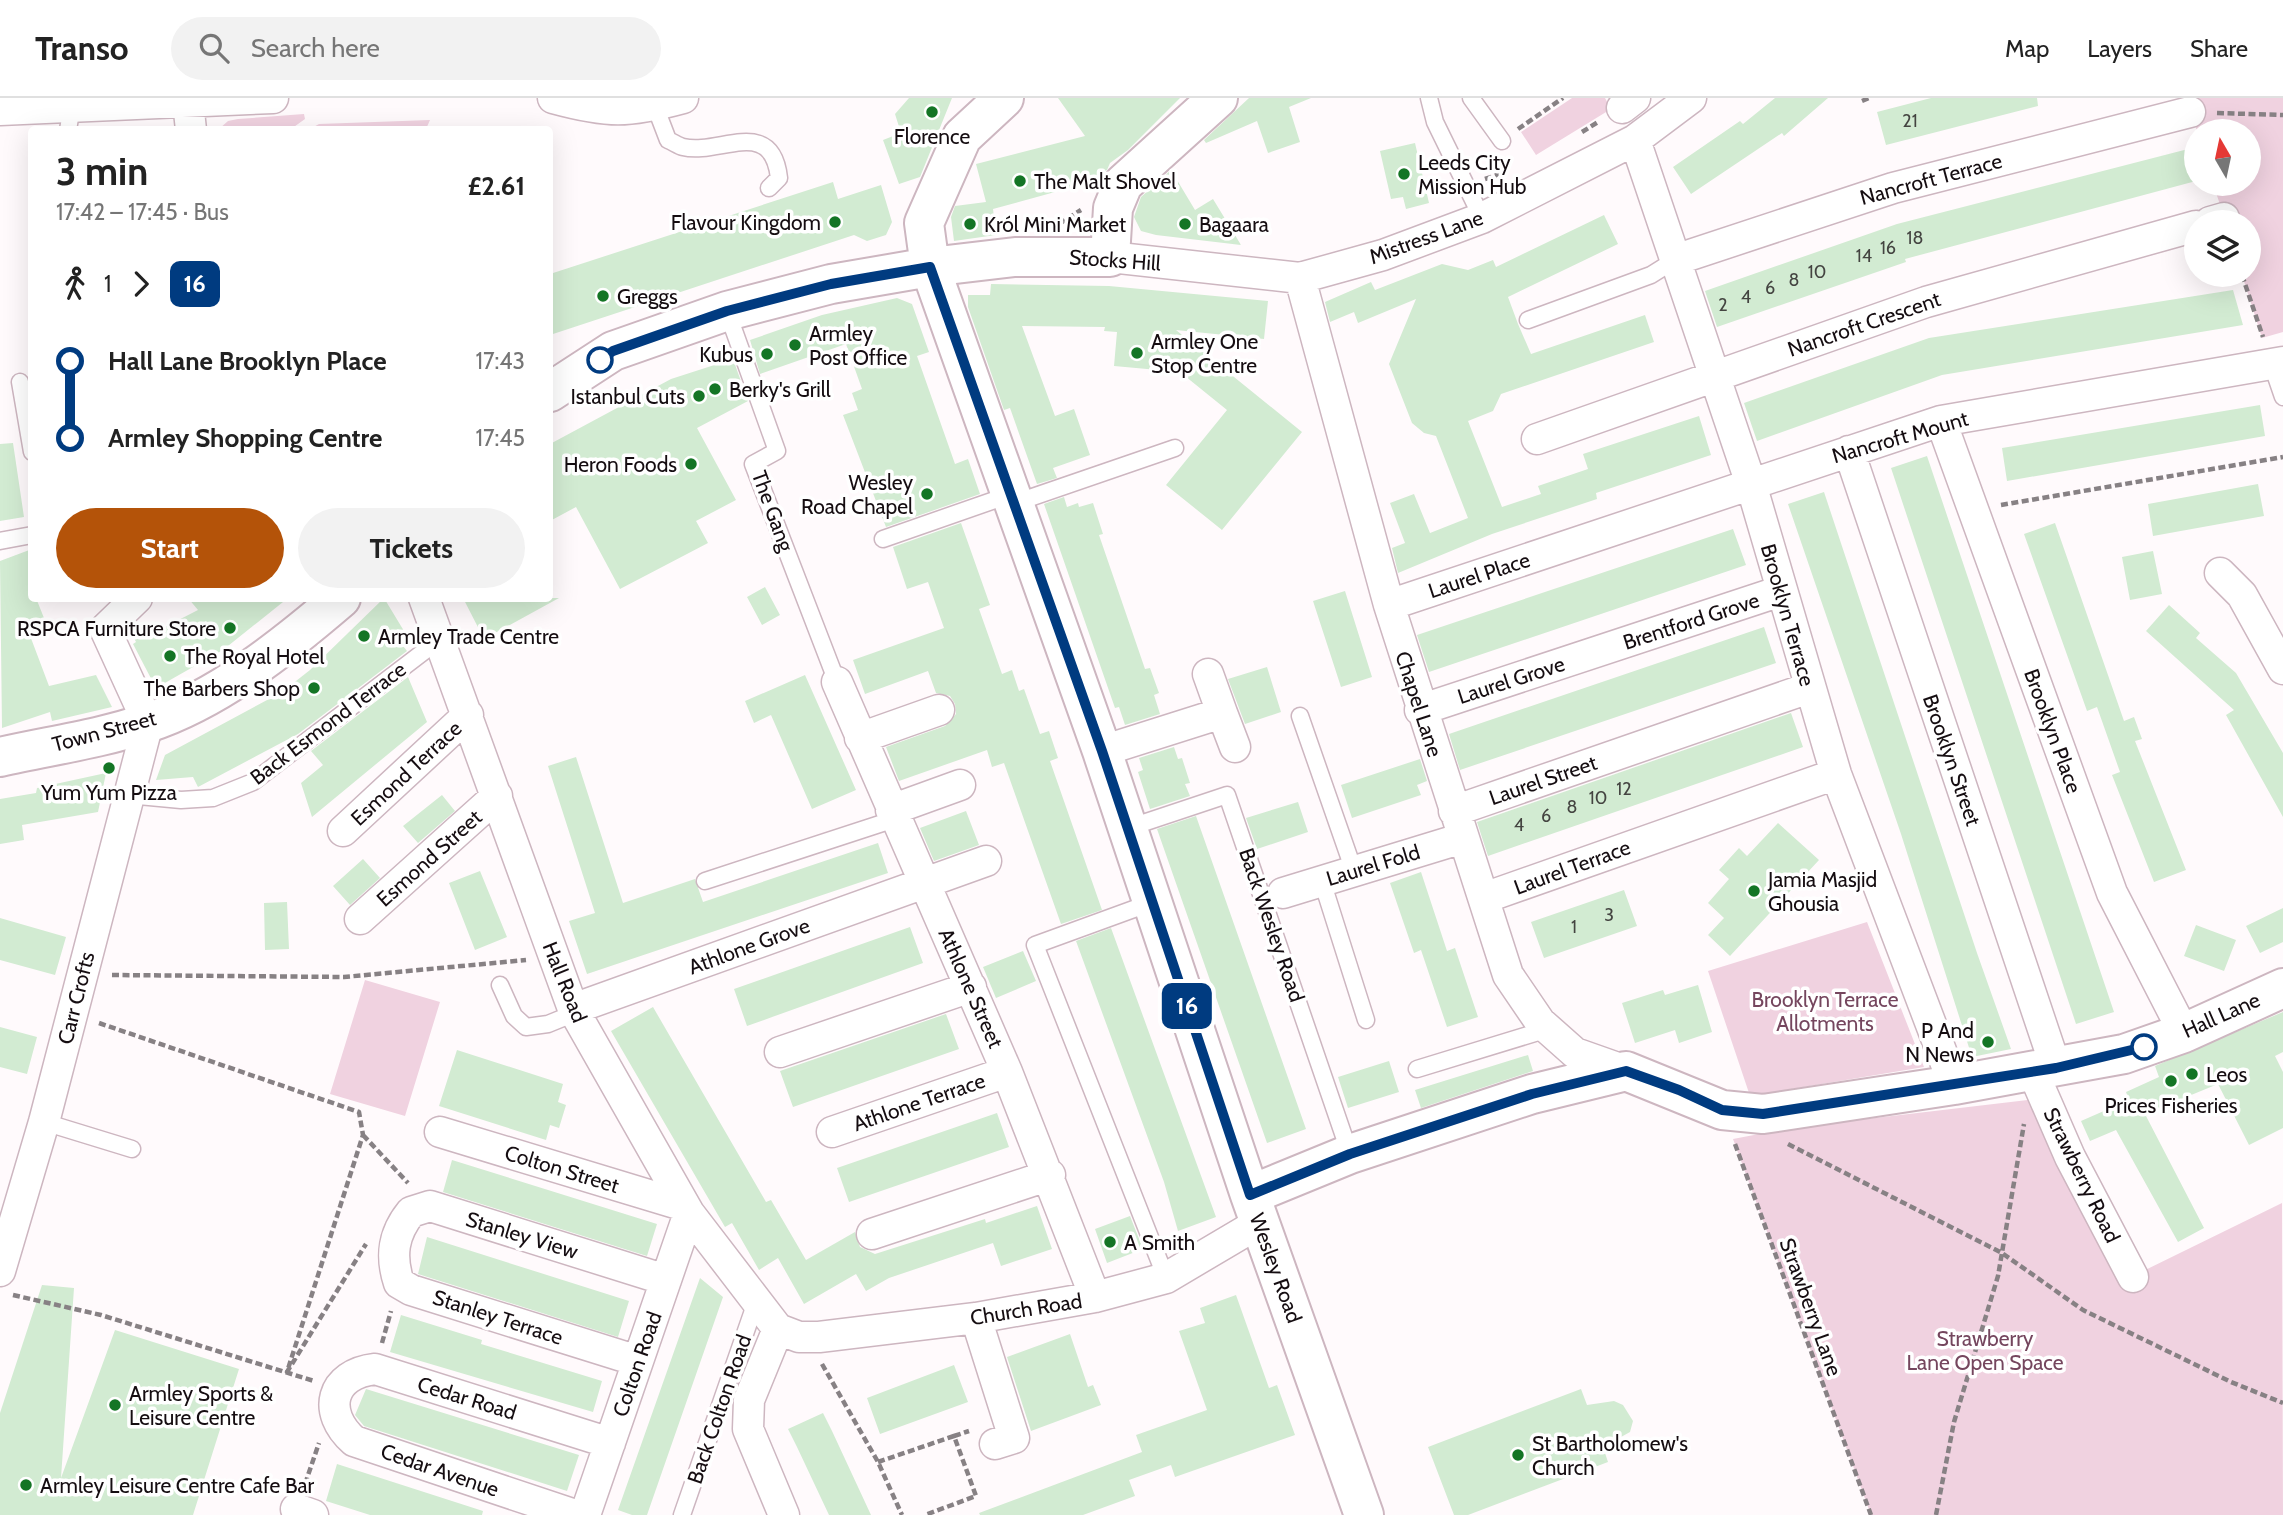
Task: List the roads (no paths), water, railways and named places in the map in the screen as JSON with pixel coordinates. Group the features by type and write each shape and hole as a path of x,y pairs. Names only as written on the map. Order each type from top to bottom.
{"street":[{"path":"0,110 70,118 190,116 273,98"},
{"path":"553,98 591,108 625,112 669,102"},
{"name":"Wesley Road","path":"1004,98 962,137 934,198 924,223 930,267 1102,751 1254,1209 1364,1515"},
{"path":"1110,257 1113,208 1123,184 1218,98"},
{"name":"Mistress Lane","path":"1300,278 1383,255 1482,218 1634,140 1691,98"},
{"name":"Nancroft Terrace","path":"1675,260 1893,188 2190,111"},
{"name":"Brooklyn Terrace","path":"1634,140 1751,484 1836,774 1954,1085"},
{"name":"Nancroft Crescent","path":"1537,439 1926,302 2184,229"},
{"name":"Stocks Hill","path":"930,267 1015,257 1110,257 1300,278"},
{"path":"553,390 613,351 727,311 831,284 930,267"},
{"name":"Chapel Lane","path":"1300,278 1420,710 1508,975 1548,1029 1575,1053 1626,1071"},
{"name":"Nancroft Mount","path":"1569,545 1941,421 2277,363"},
{"name":"Brooklyn Place","path":"1941,421 2112,893 2184,1033"},
{"name":"Brooklyn Street","path":"1849,451 2044,1070"},
{"name":"Laurel Place","path":"1389,606 1569,545"},
{"path":"2221,573 2242,595 2283,669"},
{"name":"Brentford Grove","path":"1601,651 1781,591"},
{"path":"133,602 105,629 148,723"},
{"name":"Town Street","path":"0,757 148,723 211,693 277,654 336,602"},
{"name":"Hall Road","path":"425,602 574,1011 687,1210 756,1302 791,1333"},
{"name":"Laurel Grove","path":"1420,710 1601,651"},
{"path":"1208,674 1235,747"},
{"name":"Athlone Street","path":"837,682 971,986 1050,1175 1095,1297"},
{"name":"Laurel Street","path":"1459,825 1631,750 1809,688"},
{"path":"860,738 939,710"},
{"path":"1102,751 1222,713"},
{"name":"Esmond Terrace","path":"343,831 468,715"},
{"name":"Carr Crofts","path":"2,1254 44,1122 148,723"},
{"name":"Laurel Terrace","path":"1484,898 1836,774"},
{"path":"893,814 960,785"},
{"name":"Esmond Street","path":"360,919 497,796"},
{"name":"Laurel Fold","path":"1283,893 1354,872 1459,825"},
{"name":"Athlone Grove","path":"574,1011 986,861"},
{"path":"780,1052 971,986"},
{"name":"Hall Lane","path":"1626,1071 1679,1090 1722,1110 1763,1114 1954,1085 2124,1054 2184,1033 2283,988"},
{"name":"Strawberry Road","path":"2044,1070 2070,1157 2133,1276"},
{"name":"Church Road","path":"791,1333 976,1318 1095,1297 1166,1278 1254,1209 1350,1154 1532,1094 1626,1071"},
{"name":"Athlone Terrace","path":"832,1132 1007,1072"},
{"name":"Colton Street","path":"440,1132 687,1210"},
{"path":"872,1234 1050,1175"},
{"name":"Stanley View","path":"399,1283 393,1265 380,1242 411,1212 430,1206 666,1280"},
{"name":"Colton Road","path":"585,1515 666,1280 687,1210"},
{"name":"Stanley Terrace","path":"399,1283 411,1290 638,1361"},
{"path":"976,1318 1014,1438 995,1444"},
{"path":"783,1515 748,1429 749,1400 791,1333"},
{"name":"Cedar Road","path":"375,1369 610,1443"},
{"name":"Cedar Avenue","path":"375,1369 357,1371 345,1379 335,1397 334,1414 340,1429 354,1441 575,1515"}],"lane":[{"path":"1429,98 1435,122 1482,218"},
{"path":"1471,98 1507,137"},
{"path":"669,102 668,139 684,148 750,141 768,150 778,165 779,178 769,188"},
{"path":"1528,320 1651,275 1675,260"},
{"name":"The Gang","path":"727,311 777,451 753,464 837,682"},
{"path":"2277,363 2283,397"},
{"path":"20,382 28,429"},
{"path":"883,539 1175,448"},
{"path":"0,541 28,536"},
{"name":"Back Esmond Terrace","path":"128,794 181,800 213,798 253,782 439,640"},
{"path":"1300,716 1354,872"},
{"name":"Back Wesley Road","path":"1128,828 1227,795 1350,1154"},
{"path":"705,881 893,814"},
{"path":"1322,881 1366,1020"},
{"path":"1153,902 1035,945 1166,1278"},
{"path":"500,985 514,1016 526,1027 548,1024 574,1011"},
{"path":"1417,1069 1548,1029"},
{"path":"44,1122 132,1149"},
{"name":"Back Colton Road","path":"682,1515 756,1302"}],"place":[{"name":"Florence","path":"932,112"},
{"name":"Leeds City Mission Hub","path":"1404,174"},
{"name":"The Malt Shovel","path":"1020,181"},
{"name":"Flavour Kingdom","path":"835,222"},
{"name":"Król Mini Market","path":"970,224"},
{"name":"Bagaara","path":"1185,224"},
{"name":"Greggs","path":"603,296"},
{"name":"Armley Post Office","path":"795,345"},
{"name":"Armley One Stop Centre","path":"1137,353"},
{"name":"Kubus","path":"767,354"},
{"name":"Berky's Grill","path":"715,389"},
{"name":"Istanbul Cuts","path":"699,396"},
{"name":"Heron Foods","path":"691,464"},
{"name":"Wesley Road Chapel","path":"927,494"},
{"name":"RSPCA Furniture Store","path":"230,628"},
{"name":"Armley Trade Centre","path":"364,636"},
{"name":"The Royal Hotel","path":"170,656"},
{"name":"The Barbers Shop","path":"314,688"},
{"name":"Yum Yum Pizza","path":"109,768"},
{"name":"Jamia Masjid Ghousia","path":"1754,891"},
{"name":"P And N News","path":"1988,1042"},
{"name":"Leos","path":"2192,1074"},
{"name":"Prices Fisheries","path":"2171,1081"},
{"name":"A Smith","path":"1110,1242"},
{"name":"Armley Sports & Leisure Centre","path":"115,1405"},
{"name":"St Bartholomew's Church","path":"1518,1455"},
{"name":"Armley Leisure Centre Cafe Bar","path":"26,1485"}],"park label":[{"name":"Brooklyn Terrace Allotments","path":"1825,1011"},
{"name":"Strawberry Lane Open Space","path":"1985,1350"}]}
